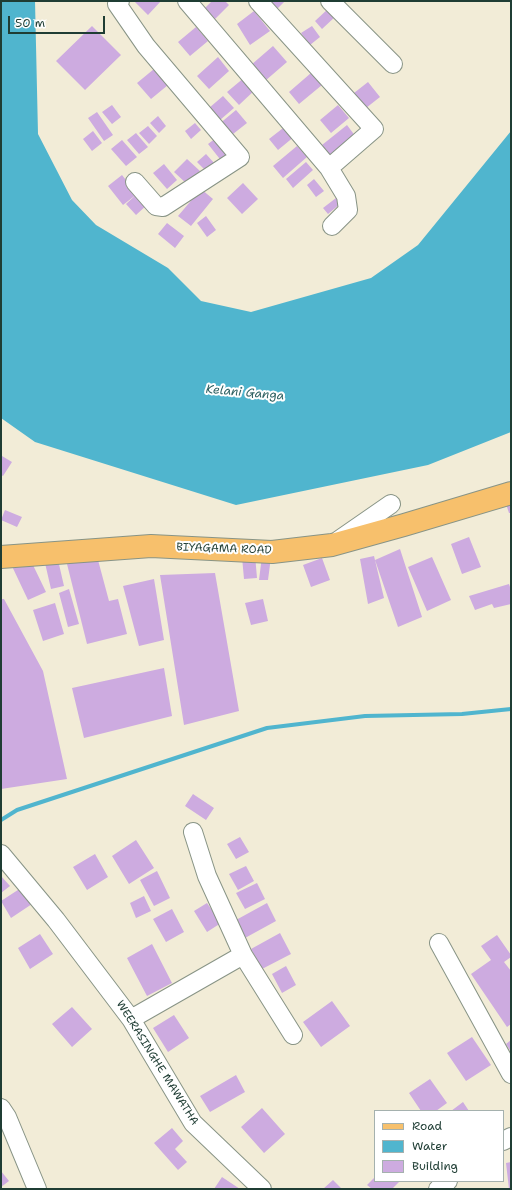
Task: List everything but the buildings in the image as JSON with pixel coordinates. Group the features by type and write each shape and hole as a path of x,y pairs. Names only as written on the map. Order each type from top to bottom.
{"main road":[{"name":"BIYAGAMA ROAD","path":"1,557 151,546 272,552 332,545 511,493"}],"street":[{"path":"120,1 117,4 146,46 240,157 163,207 156,206 135,182"},
{"path":"187,1 329,168 346,196 348,210 332,226"},
{"path":"258,1 374,129 329,168"},
{"path":"330,1 393,64"},
{"path":"332,545 391,504"},
{"path":"193,832 207,876 243,955 293,1035"},
{"name":"WEERASINGHE MAWATHA","path":"5,858 56,920 131,1019 193,1123 262,1189"},
{"path":"439,943 511,1074"},
{"path":"131,1019 243,955"},
{"path":"1,1108 20,1146 37,1189"},
{"path":"438,1189 447,1182"}],"water":[{"name":"Kelani Ganga","path":"1,1 35,1 38,134 72,200 96,225 168,268 201,301 251,312 371,278 418,245 511,131 511,432 428,465 236,505 35,442 1,418"}],"waterway":[{"path":"1,820 17,810 267,728 365,716 462,714 511,709"}]}
